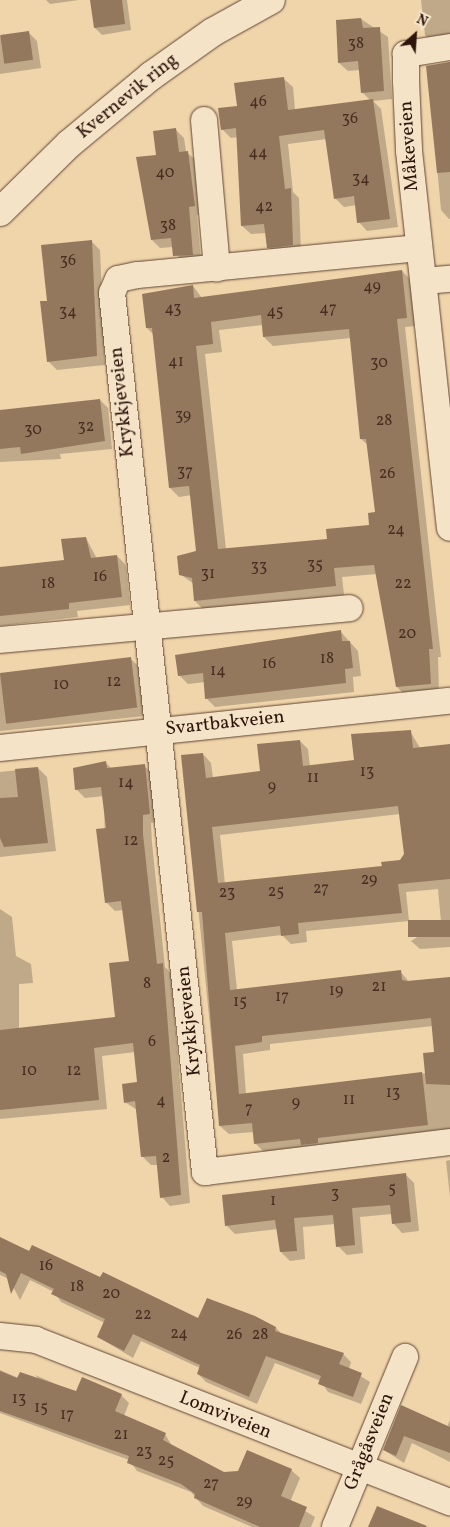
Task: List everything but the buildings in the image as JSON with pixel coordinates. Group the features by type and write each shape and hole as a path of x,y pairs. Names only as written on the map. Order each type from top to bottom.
{"main road":[{"name":"Kvernevik ring","path":"0,212 69,144 151,76 213,32 271,0"}],"street":[{"name":"Måkeveien","path":"450,47 406,54 408,151 419,248 437,280 450,528"},
{"path":"204,120 217,268"},
{"name":"Krykkjeveien","path":"419,248 118,279 112,293 205,1172 450,1142"},
{"path":"0,640 350,608"},
{"name":"Svartbakveien","path":"0,748 157,730 450,701"},
{"name":"Lomviveien","path":"0,1336 36,1340 450,1502"},
{"name":"Grågåsveien","path":"335,1527 405,1357"}]}
